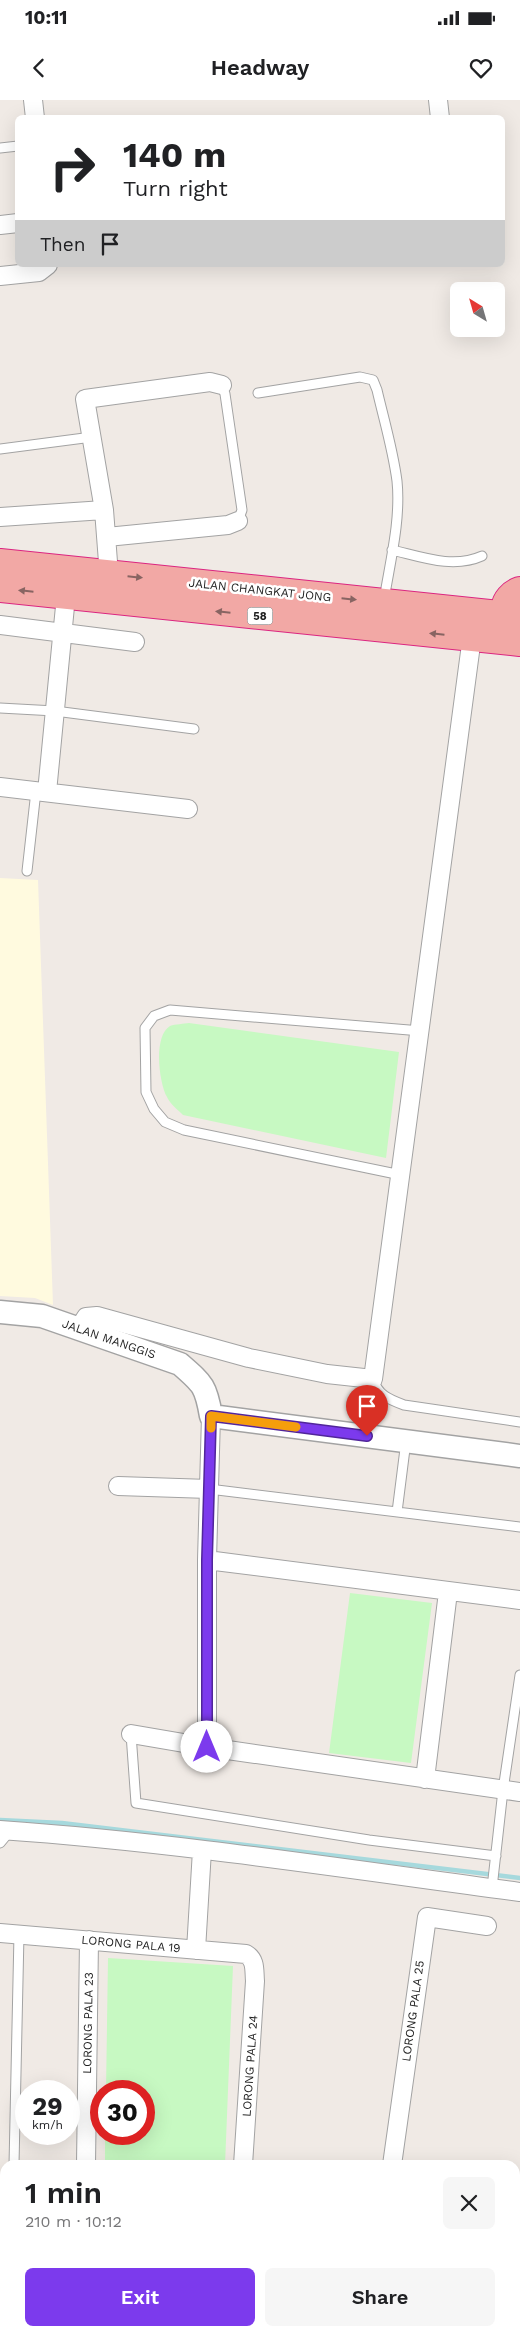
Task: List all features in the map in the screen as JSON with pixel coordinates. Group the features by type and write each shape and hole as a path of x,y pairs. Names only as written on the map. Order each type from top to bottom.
{"highway":[{"name":"JALAN CHANGKAT JONG","path":"0,562 383,603 515,621"},
{"name":"JALAN CHANGKAT JONG","path":"0,588 520,642"},
{"path":"515,621 505,606 509,597 520,591"}],"street":[{"path":"33,100 36,115"},
{"path":"438,100 440,115"},
{"path":"0,225 15,223"},
{"path":"0,276 38,272 45,267"},
{"path":"109,574 104,510 86,399 210,382 222,385"},
{"path":"0,517 104,510"},
{"path":"107,537 228,525 238,520"},
{"path":"42,792 55,711 66,596"},
{"path":"0,625 134,642"},
{"path":"79,1328 86,1317 97,1316 249,1358 327,1374 373,1379 421,1031 472,637"},
{"path":"0,786 188,809"},
{"name":"JALAN MANGGIS","path":"0,1312 42,1316 180,1364 207,1390 211,1416"},
{"path":"207,1747 207,1560 211,1416 520,1456"},
{"path":"118,1486 209,1489"},
{"path":"207,1560 520,1600"},
{"path":"425,1779 448,1592"},
{"path":"132,1734 207,1747 511,1791"},
{"path":"4,1835 202,1850 492,1886 520,1892"},
{"path":"196,1950 202,1850"},
{"name":"LORONG PALA 25","path":"393,2160 427,1917 487,1926"},
{"name":"LORONG PALA 19","path":"0,1932 246,1954 254,1961 254,1966"},
{"name":"LORONG PALA 23","path":"86,2160 89,1940"},
{"name":"LORONG PALA 24","path":"244,2160 254,1966"}],"lane":[{"path":"0,148 15,146"},
{"path":"258,393 360,376 373,380 379,398 397,482 397,507 383,603"},
{"path":"222,385 226,394 242,510 238,520"},
{"path":"0,449 92,437"},
{"path":"392,550 449,562 469,562 482,556"},
{"path":"0,708 55,711 194,729"},
{"path":"27,871 42,792"},
{"path":"401,1174 184,1130 165,1122 154,1109 146,1092 145,1028 154,1016 170,1010 421,1031"},
{"path":"373,1379 376,1390 387,1399 404,1405 520,1422"},
{"path":"397,1512 406,1441"},
{"path":"209,1489 520,1527"},
{"path":"492,1886 495,1858 511,1791 520,1675"},
{"path":"132,1734 136,1803 495,1858"},
{"path":"14,2160 19,1934"}],"shaded area":[{"path":"0,878 38,880 53,1305 35,1298 0,1296"}],"green space":[{"path":"189,1023 399,1052 386,1158 183,1115 170,1102 164,1090 160,1071 159,1049 161,1039 170,1026"},
{"path":"350,1593 432,1603 411,1763 329,1753"},
{"path":"108,1958 233,1966 225,2160 105,2160 105,2145 155,2145 155,2080 106,2080"}],"waterway":[{"path":"0,1820 62,1823 520,1878"}],"slow traffic":[{"path":"211,1428 211,1416 296,1427"}],"route":[{"path":"207,1747 207,1560 211,1416 367,1436"}]}
